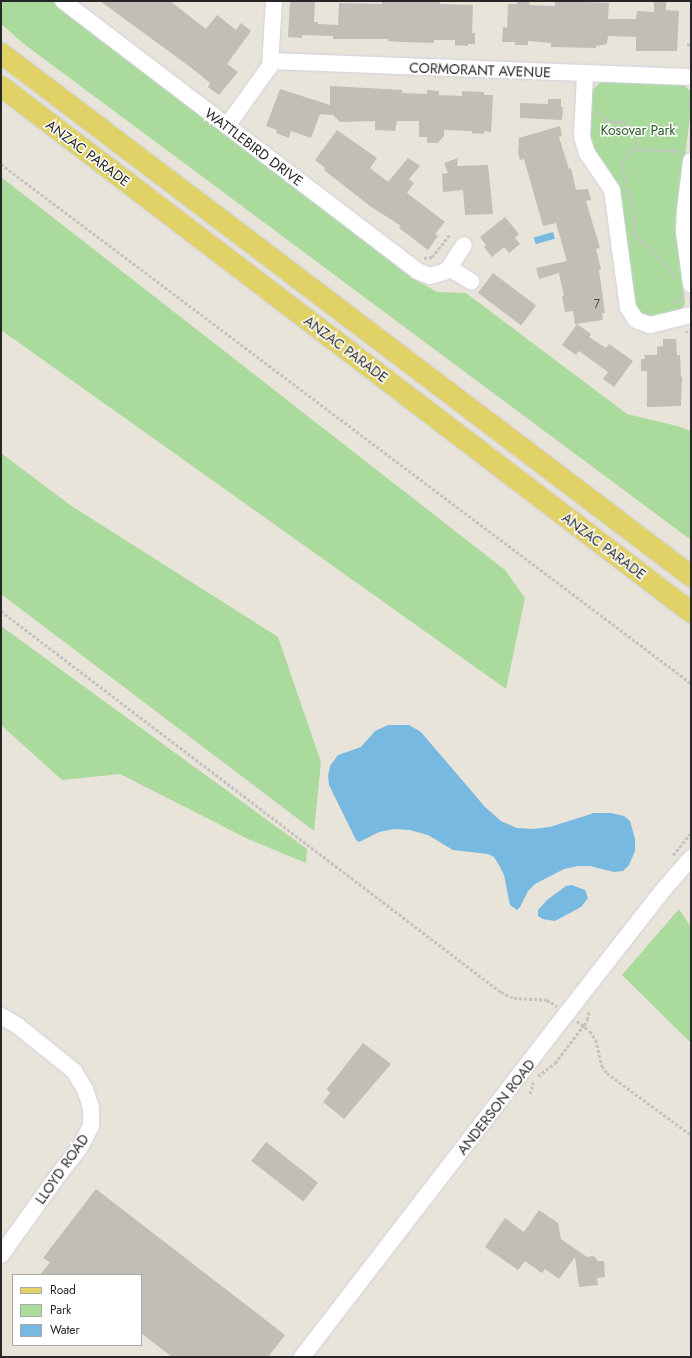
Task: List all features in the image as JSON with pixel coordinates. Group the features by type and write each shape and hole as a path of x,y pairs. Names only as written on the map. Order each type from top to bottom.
{"main road":[{"name":"ANZAC PARADE","path":"1,53 691,576"},
{"name":"ANZAC PARADE","path":"1,86 691,612"}],"street":[{"name":"WATTLEBIRD DRIVE","path":"63,1 417,272 424,275 433,276 444,272 449,268"},
{"path":"227,126 267,73 272,60 274,1"},
{"name":"CORMORANT AVENUE","path":"272,60 585,74 690,76"},
{"path":"585,74 582,137 586,153 612,190 628,308 634,317 644,323 653,325 691,315"},
{"path":"684,286 684,232 687,156"},
{"path":"464,245 449,268 471,281"},
{"name":"ANDERSON ROAD","path":"302,1357 654,902 691,858"},
{"name":"LLOYD ROAD","path":"1,1016 18,1026 74,1071 85,1089 91,1107 91,1126 81,1146 1,1255"}],"path":[{"path":"687,44 691,45"},
{"path":"686,103 691,104"},
{"path":"597,110 605,120 622,122 632,128 635,136 634,147 621,163 634,206 634,232 643,243 658,255 684,286 682,297 667,311 668,320"},
{"path":"634,147 639,150 687,156"},
{"path":"1,164 691,684"},
{"path":"422,258 432,257 450,234"},
{"path":"1,611 502,992"},
{"path":"530,1094 532,1083 536,1077 555,1063 584,1025 591,1004"},
{"path":"607,1073 691,1135"}],"green space":[{"path":"1,1 53,1 412,278 437,292 466,293 627,414 677,426 691,431 691,540 24,44 1,24"},
{"name":"Kosovar Park","path":"604,80 683,84 691,92 691,109 678,211 680,263 685,303 683,307 675,313 654,318 644,315 635,307 598,162 589,138 590,96 593,89"},
{"path":"1,177 505,570 525,598 506,689 1,330"},
{"path":"1,453 70,505 278,637 321,762 314,831 1,594"},
{"path":"1,626 307,849 306,863 248,839 120,774 62,780 1,725"},
{"path":"679,909 691,927 691,1043 622,975"}],"water":[{"path":"553,232 555,239 536,244 534,238"},
{"path":"388,725 409,725 421,732 485,807 501,821 517,828 533,829 550,827 594,813 611,813 624,816 630,821 635,839 635,851 629,865 623,871 614,872 590,866 578,866 564,869 535,884 528,891 517,910 510,905 504,875 499,865 494,857 488,854 453,850 428,835 410,830 394,829 379,832 359,842 356,840 329,785 328,776 330,766 338,755 361,747 375,731"},
{"path":"572,885 585,890 588,898 581,907 555,921 543,919 538,916 538,910 547,900 566,886"}],"building":[{"path":"100,1 170,1 206,29 217,15 236,30 241,23 251,31 227,64 238,72 219,95 208,87 210,83 193,69"},
{"path":"290,1 315,1 314,22 318,22 318,24 338,25 339,3 382,4 382,1 440,1 440,4 473,5 472,33 475,33 475,44 468,44 468,46 455,45 455,40 434,40 434,43 388,41 388,39 333,39 333,36 302,35 302,38 288,37"},
{"path":"517,1 530,1 529,5 555,6 555,1 609,3 608,19 636,19 637,11 654,12 654,1 666,1 666,10 679,11 677,51 636,51 636,37 608,36 607,44 596,46 596,48 551,47 551,43 528,41 528,45 515,45 515,42 502,42 503,27 507,28 508,4 517,4"},
{"path":"330,86 402,90 402,93 427,94 427,90 439,91 439,95 462,96 462,91 484,92 484,95 493,95 491,132 484,131 484,134 472,133 472,131 444,130 444,136 438,143 427,143 427,137 419,137 419,121 397,121 395,131 375,130 375,121 340,122 333,115 320,114 311,138 291,131 289,138 276,133 277,130 266,126 280,89 330,105"},
{"path":"548,99 561,99 561,107 563,107 562,120 520,118 520,103 548,104"},
{"path":"560,126 562,136 559,137 569,169 571,168 576,190 588,189 591,200 586,201 600,248 596,249 601,269 599,270 605,313 602,313 603,320 575,324 573,311 565,312 562,296 564,296 559,273 539,279 536,268 567,261 556,223 543,226 524,159 520,160 518,153 519,138"},
{"path":"337,130 377,158 370,168 388,182 408,158 420,166 409,179 414,183 407,193 445,222 435,234 438,236 428,250 399,228 401,226 370,206 324,170 325,168 315,160"},
{"path":"458,158 457,166 488,165 493,214 465,215 463,190 443,192 442,174 448,173 444,163"},
{"path":"505,217 519,234 515,238 520,244 509,253 504,247 492,257 484,247 486,245 480,237"},
{"path":"493,273 536,305 521,325 478,293"},
{"path":"577,324 591,334 589,337 606,348 609,344 633,361 614,387 603,379 608,372 579,351 576,355 562,345"},
{"path":"663,339 676,339 677,355 680,355 682,377 681,406 647,407 647,371 641,371 641,359 645,359 644,355 657,355 657,347 663,346"},
{"path":"363,1043 391,1064 344,1119 323,1102 330,1093 327,1089"},
{"path":"266,1142 318,1183 303,1202 251,1161"},
{"path":"96,1189 285,1335 268,1357 172,1357 142,1334 142,1274 41,1274 50,1262 43,1258"},
{"path":"539,1210 558,1223 561,1239 587,1257 594,1256 598,1261 604,1261 605,1277 597,1278 598,1285 579,1287 575,1257 559,1279 545,1269 542,1273 525,1261 518,1270 485,1247 505,1218 524,1232"}]}
